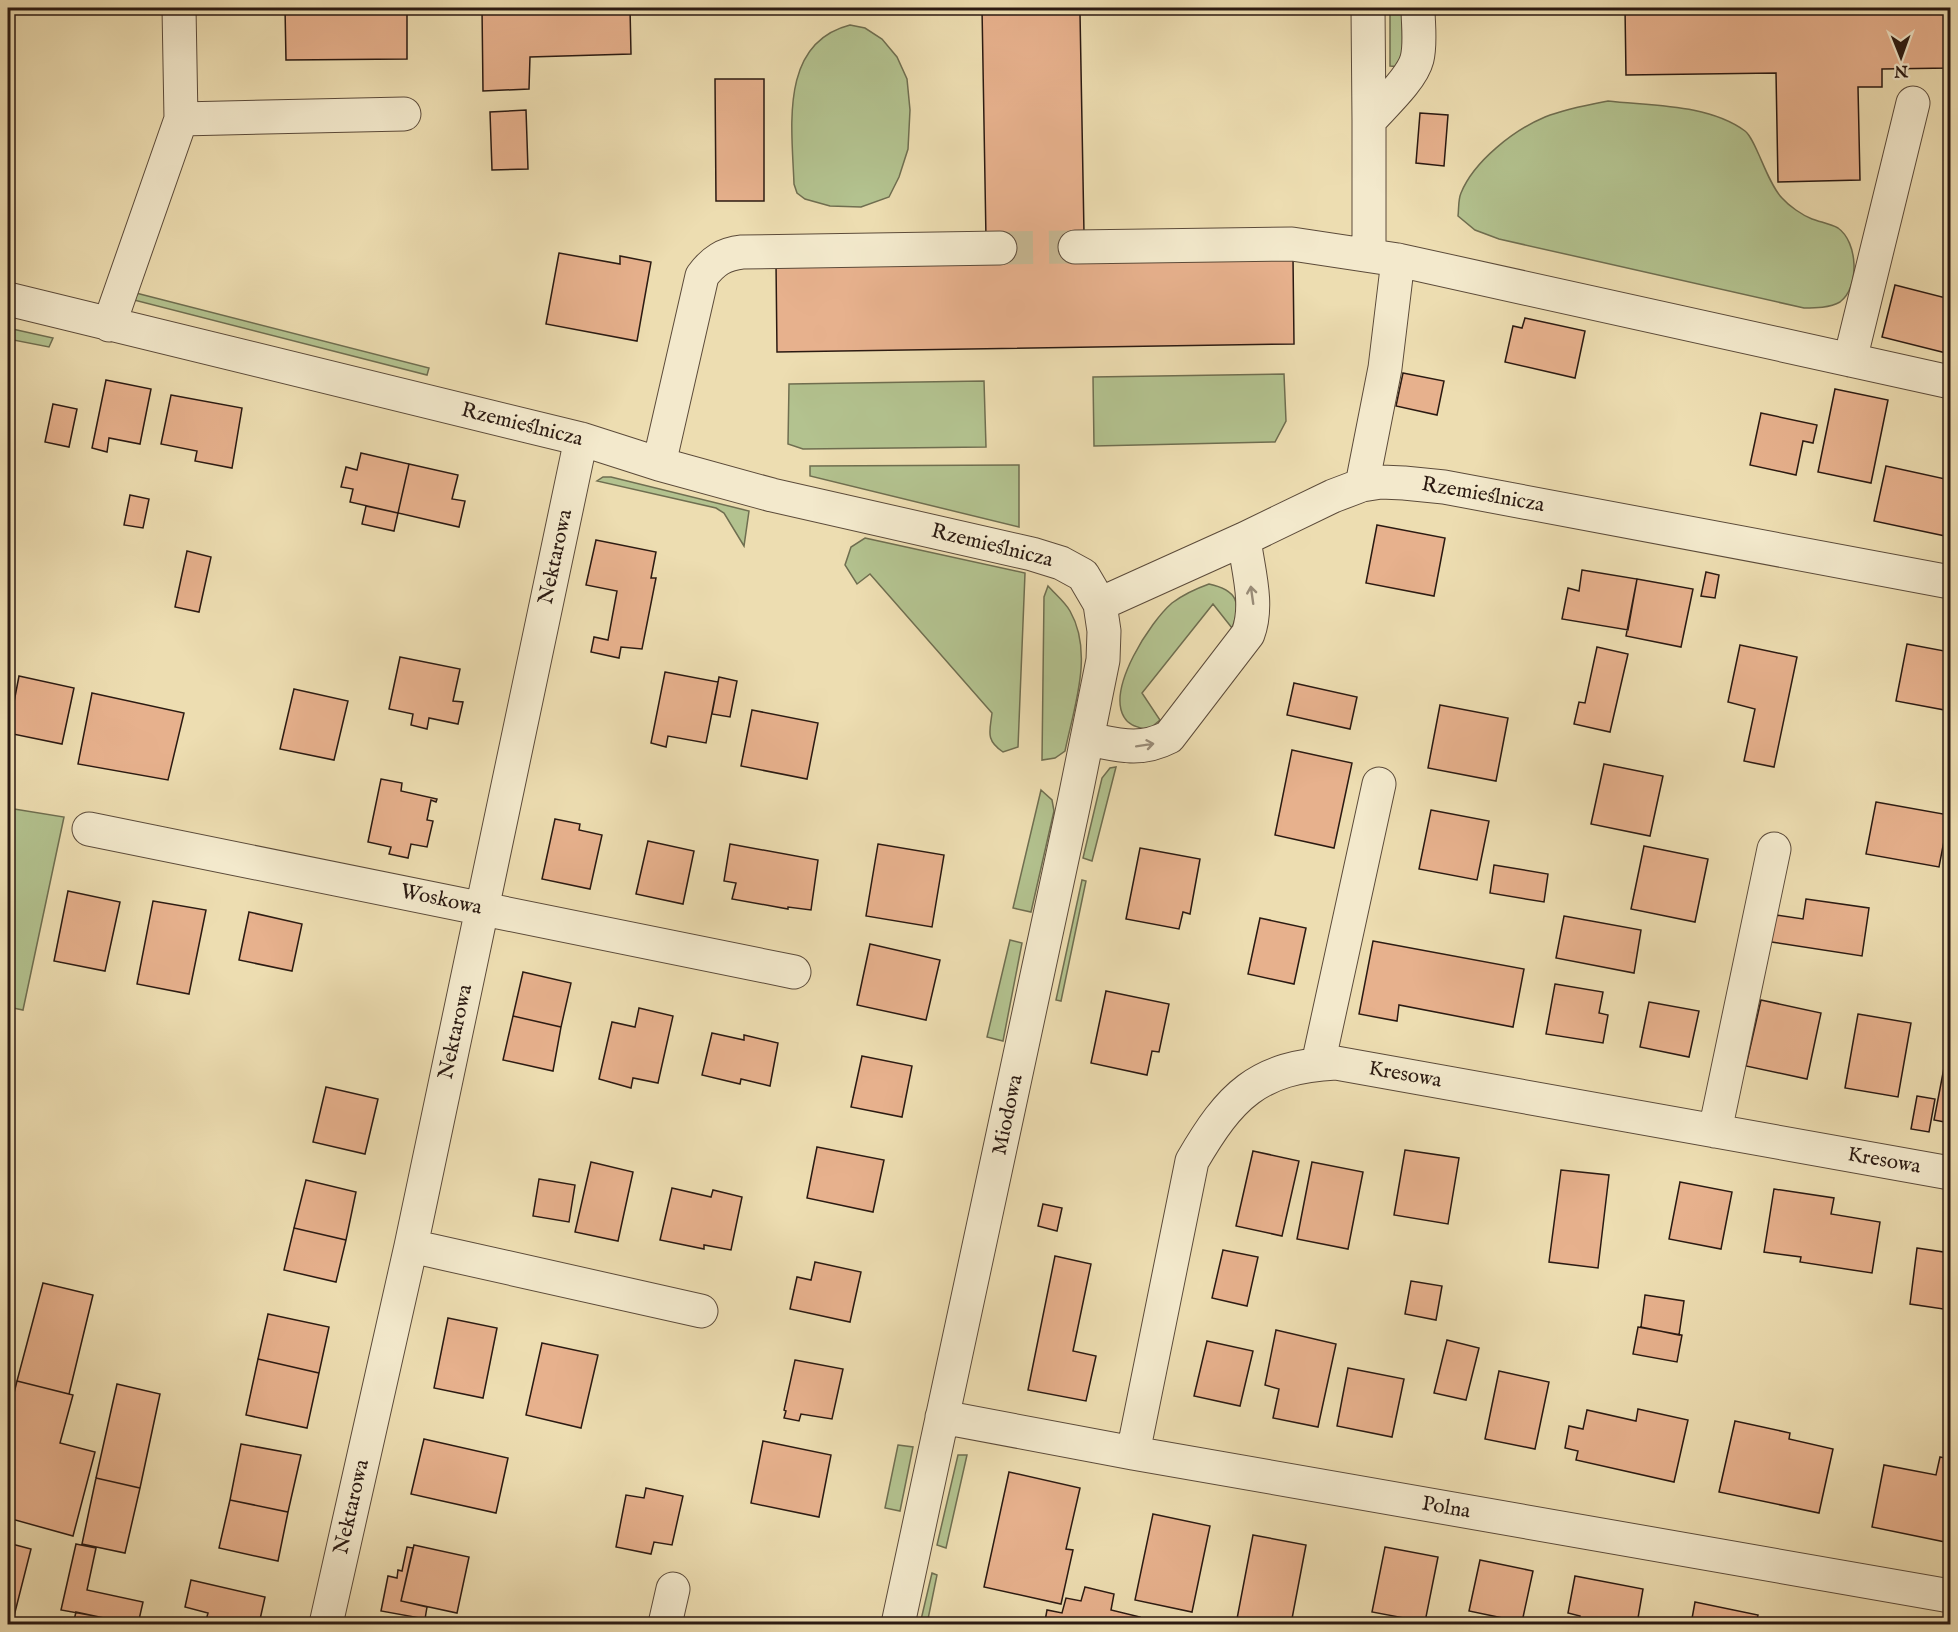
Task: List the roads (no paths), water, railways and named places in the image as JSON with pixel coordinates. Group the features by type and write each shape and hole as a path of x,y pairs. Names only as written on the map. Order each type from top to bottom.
{"street":[{"path":"109,325 181,119 179,8"},
{"path":"1362,485 1385,368 1384,257 1369,121 1368,8"},
{"path":"1369,121 1412,72 1417,61 1418,8"},
{"path":"1850,360 1913,103"},
{"path":"181,119 404,114"},
{"path":"1075,248 1292,244 1384,257 1950,382"},
{"path":"659,464 702,276 719,258 742,252 1000,248"},
{"name":"Rzemieślnicza","path":"8,299 581,439 659,464 784,498 1052,560 1083,575 1100,604 1333,496 1362,485 1381,482 1444,487 1950,582"},
{"name":"Nektarowa","path":"326,1624 411,1246 581,439"},
{"path":"1088,739 1130,747 1153,745 1168,737 1183,718 1248,634 1252,622 1253,606 1244,539"},
{"name":"Miodowa","path":"898,1624 1088,739 1103,660 1104,631 1100,604"},
{"path":"1318,1064 1379,784"},
{"name":"Woskowa","path":"89,829 794,972"},
{"path":"1715,1131 1774,849"},
{"name":"Kresowa","path":"1133,1453 1192,1161 1213,1125 1240,1095 1260,1080 1281,1071 1336,1063 1950,1173"},
{"path":"411,1246 701,1311"},
{"name":"Polna","path":"942,1417 1133,1453 1950,1596"},
{"path":"665,1624 673,1588"}],"tunnel":[{"path":"1000,248 1075,247"}]}
